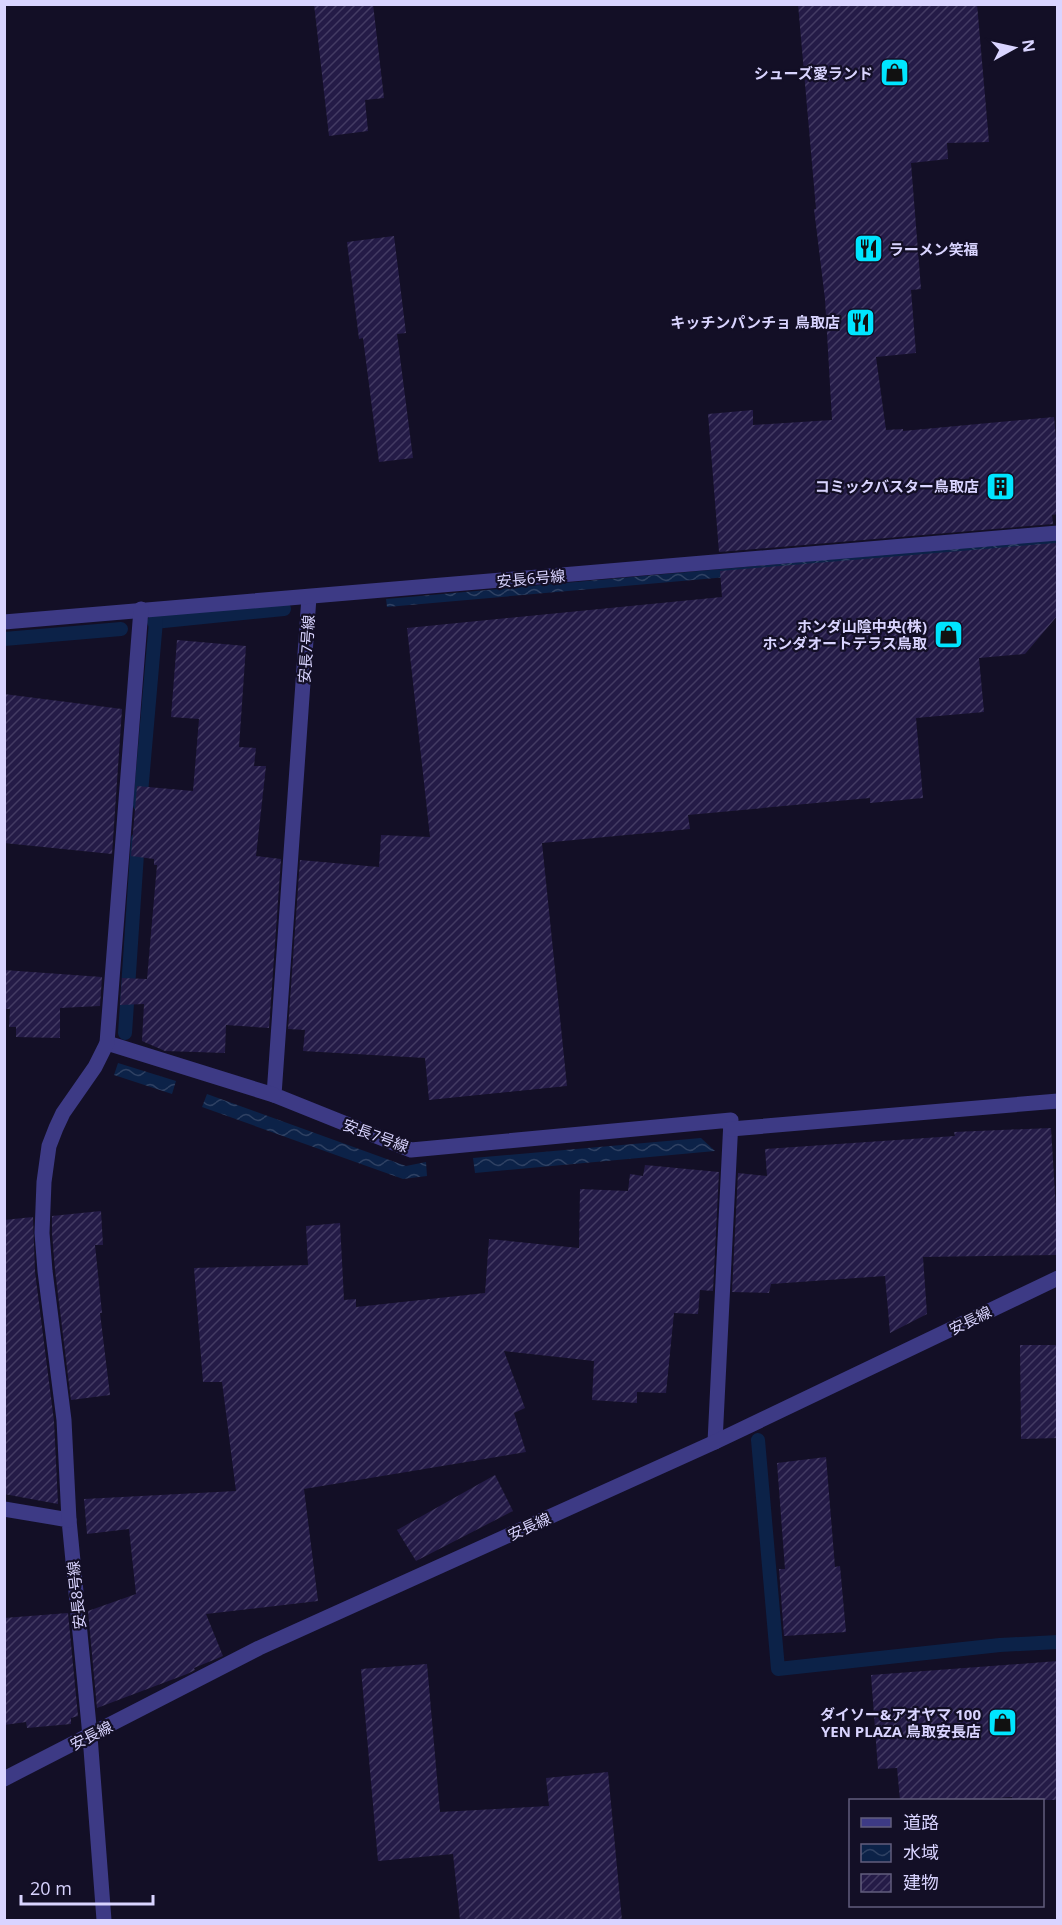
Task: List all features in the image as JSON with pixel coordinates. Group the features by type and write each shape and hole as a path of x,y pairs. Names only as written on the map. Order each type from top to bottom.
{"street":[{"name":"安長6号線","path":"4,622 1058,533"},
{"name":"安長7号線","path":"309,597 273,1095 411,1150 731,1120 731,1129"},
{"path":"141,609 107,1043 273,1095"},
{"name":"安長8号線","path":"104,1920 90,1736 69,1520 64,1420 42,1233 44,1182 49,1146 63,1113 95,1067 107,1043"},
{"path":"715,1442 731,1129 1058,1101"},
{"name":"安長線","path":"4,1779 259,1648 715,1442 1058,1278"},
{"path":"4,1509 69,1520"}],"water":[{"path":"1057,539 1057,548 387,607 386,599"},
{"path":"118,1063 176,1081 172,1094 114,1075"},
{"path":"207,1094 406,1166 426,1162 427,1176 403,1179 202,1107"},
{"path":"701,1138 715,1151 475,1173 473,1158"}],"building":[{"path":"314,4 373,4 384,98 365,100 368,131 329,136"},
{"path":"798,4 977,4 989,142 947,143 948,159 911,163 921,289 911,290 916,353 876,357 886,430 903,429 903,431 1054,417 1058,458 1058,514 1052,515 1053,524 719,552 708,414 753,410 753,425 832,420 825,299 814,209 816,209"},
{"path":"394,236 406,333 397,334 413,458 379,462 363,338 359,339 347,242"},
{"path":"1056,543 1058,615 1025,654 979,658 984,712 916,718 923,798 870,803 870,798 688,815 690,829 542,843 567,1086 429,1100 425,1058 303,1051 305,1030 288,1029 300,860 379,867 381,835 430,837 407,628 722,597 720,571"},
{"path":"177,640 246,646 239,747 256,748 254,766 266,766 256,856 281,859 269,1028 226,1025 225,1053 165,1051 142,1041 144,1004 120,1005 122,978 147,979 157,865 154,865 154,859 131,856 137,786 193,791 199,719 171,717"},
{"path":"4,694 122,709 112,854 4,843"},
{"path":"4,970 102,977 100,1006 60,1008 60,1038 16,1037 16,1027 9,1027 10,1009 4,1009"},
{"path":"1051,1128 1056,1209 1058,1209 1058,1255 923,1257 927,1314 890,1333 885,1276 771,1284 769,1293 732,1292 738,1173 767,1176 765,1149 955,1136 954,1132"},
{"path":"645,1165 719,1172 713,1291 700,1290 698,1314 674,1313 666,1393 637,1392 637,1403 592,1400 594,1361 504,1351 525,1408 514,1413 526,1452 304,1489 318,1601 206,1614 223,1656 194,1668 195,1670 187,1674 97,1708 88,1611 136,1594 129,1529 87,1534 84,1499 236,1491 222,1382 203,1382 194,1268 308,1265 306,1226 340,1223 344,1300 356,1299 356,1307 485,1293 489,1239 579,1248 580,1189 628,1191 630,1174 643,1176"},
{"path":"101,1211 103,1245 95,1245 110,1395 71,1400 55,1270 52,1216"},
{"path":"33,1217 35,1272 54,1421 58,1504 4,1494 4,1220"},
{"path":"1020,1345 1058,1345 1058,1438 1021,1439"},
{"path":"826,1457 835,1567 840,1566 846,1632 784,1636 779,1569 785,1569 777,1463"},
{"path":"495,1475 513,1511 416,1561 397,1530"},
{"path":"68,1613 78,1716 71,1718 71,1724 27,1728 26,1722 4,1725 4,1618"},
{"path":"1058,1661 1058,1800 1012,1799 1012,1797 900,1799 897,1768 878,1769 871,1675"},
{"path":"427,1664 440,1812 549,1806 546,1778 608,1772 622,1920 460,1920 453,1854 378,1861 361,1669"}],"waterway":[{"path":"154,622 284,609"},
{"path":"140,805 156,621"},
{"path":"4,639 121,629"},
{"path":"125,1033 138,839"},
{"path":"758,1440 778,1669 1000,1645 1058,1642"}],"place":[{"name":"シューズ愛ランド","path":"894,73"},
{"name":"ラーメン笑福","path":"868,249"},
{"name":"キッチンパンチョ 鳥取店","path":"861,322"},
{"name":"コミックバスター鳥取店","path":"1000,486"},
{"name":"ホンダ山陰中央(株) ホンダオートテラス鳥取","path":"948,635"},
{"name":"ダイソー&アオヤマ 100 YEN PLAZA 鳥取安長店","path":"1002,1723"}]}
